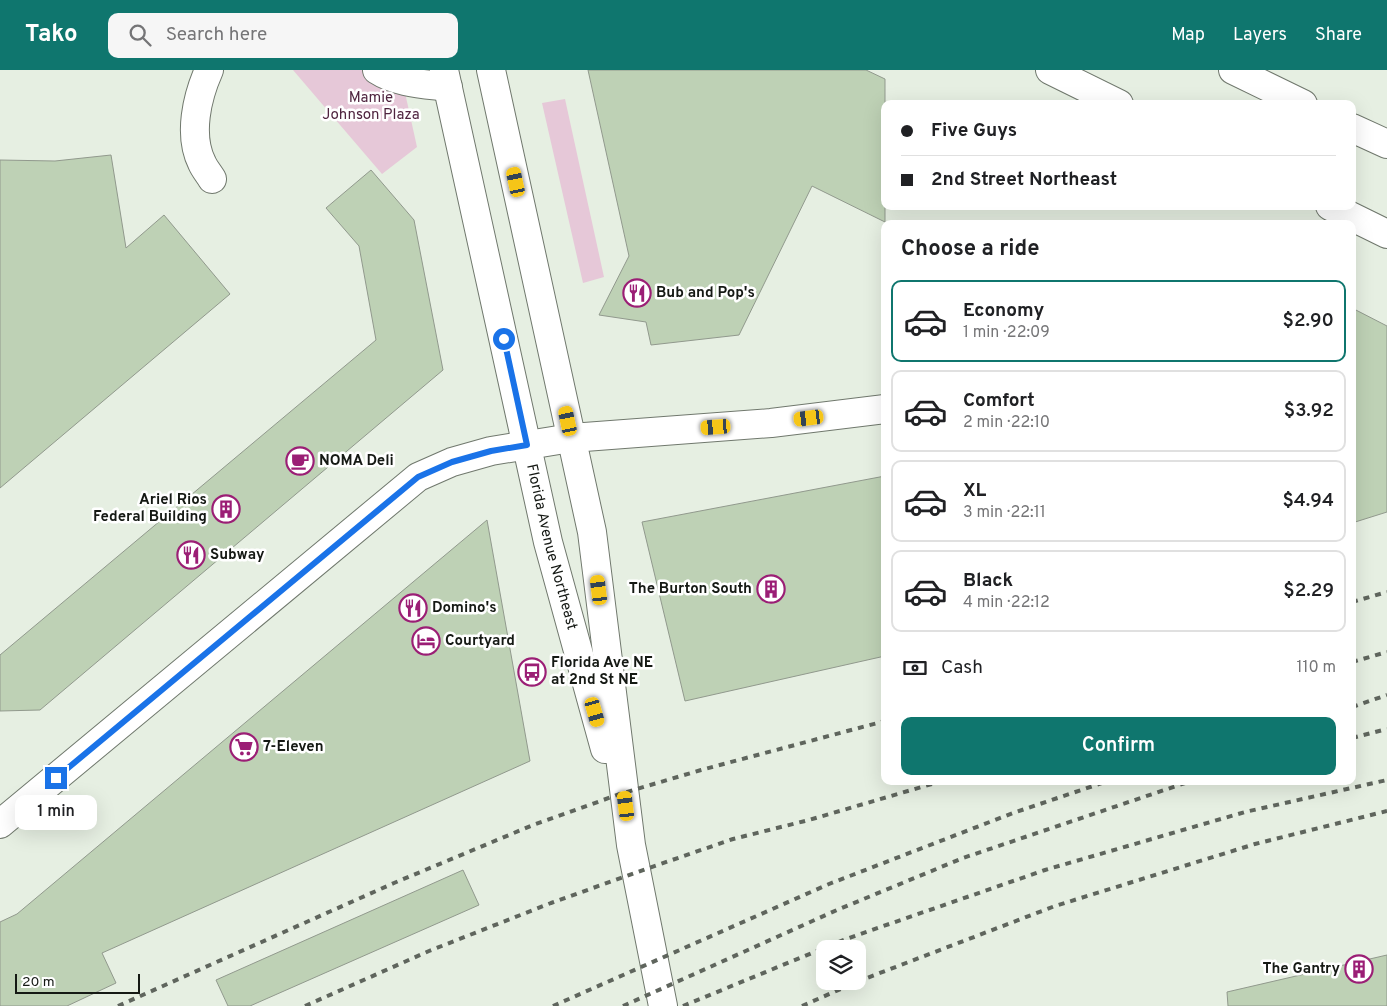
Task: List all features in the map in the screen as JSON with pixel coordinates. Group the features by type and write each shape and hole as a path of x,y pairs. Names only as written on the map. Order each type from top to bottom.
{"main road":[{"path":"208,70 200,90 195,135 201,161 212,179"},
{"path":"377,70 382,74 409,81 446,79"},
{"name":"Florida Avenue Northeast","path":"491,70 592,532 631,845"},
{"path":"1050,70 1111,100"},
{"path":"1233,70 1295,100"},
{"name":"Florida Avenue Northeast","path":"446,79 548,542 631,845 663,1006"},
{"path":"1356,130 1387,144"},
{"path":"1338,210 1387,234"},
{"path":"0,824 418,477 452,462 491,451 571,438 771,423 881,409"}],"green space":[{"name":"Mamie Johnson Plaza","path":"293,70 400,70 417,147 382,174"},
{"path":"565,99 604,277 583,283 542,103"}],"building":[{"path":"588,70 866,70 885,79 885,100 881,100 881,210 885,210 885,220 881,220 812,186 739,335 651,345 646,322 599,315 629,256"},
{"path":"111,155 126,248 164,215 230,294 0,488 0,160 55,161"},
{"name":"Ariel Rios Federal Building","path":"371,170 414,220 443,370 40,710 0,711 0,655 376,340 359,246 326,208"},
{"path":"1356,310 1387,326 1387,512 1356,522"},
{"name":"The Burton South","path":"881,477 881,657 685,701 642,522"},
{"name":"Courtyard","path":"487,520 530,761 102,953 116,983 67,1006 0,1006 0,922 17,914"},
{"path":"463,870 479,905 250,1006 228,1006 216,980"},
{"name":"The Gantry","path":"1387,955 1387,1006 1228,1006 1227,992"}],"railway":[{"path":"1356,601 1387,592"},
{"path":"1356,661 1387,652"},
{"path":"1356,706 1387,695"},
{"path":"118,1006 394,883 533,825 620,794 701,770 881,722"},
{"path":"1356,737 1387,729"},
{"path":"683,1006 846,939 1045,870 1245,812 1387,780"},
{"path":"305,1006 429,951 551,903 646,869 733,839 809,820 928,785"},
{"path":"553,1006 829,884 1013,813 1096,785"},
{"path":"623,1006 837,910 963,858 1179,785"},
{"path":"802,1006 859,981 1055,906 1255,844 1387,811"}],"place":[{"name":"Bub and Pop's","path":"637,293"},
{"name":"NOMA Deli","path":"300,461"},
{"name":"Ariel Rios Federal Building","path":"226,509"},
{"name":"Subway","path":"191,555"},
{"name":"The Burton South","path":"771,589"},
{"name":"Domino's","path":"413,608"},
{"name":"Courtyard","path":"426,641"},
{"name":"Florida Ave NE at 2nd St NE","path":"532,672"},
{"name":"7-Eleven","path":"244,747"},
{"name":"The Gantry","path":"1359,969"}],"route":[{"path":"56,778 418,477 452,462 491,451 527,445 504,339"}]}
